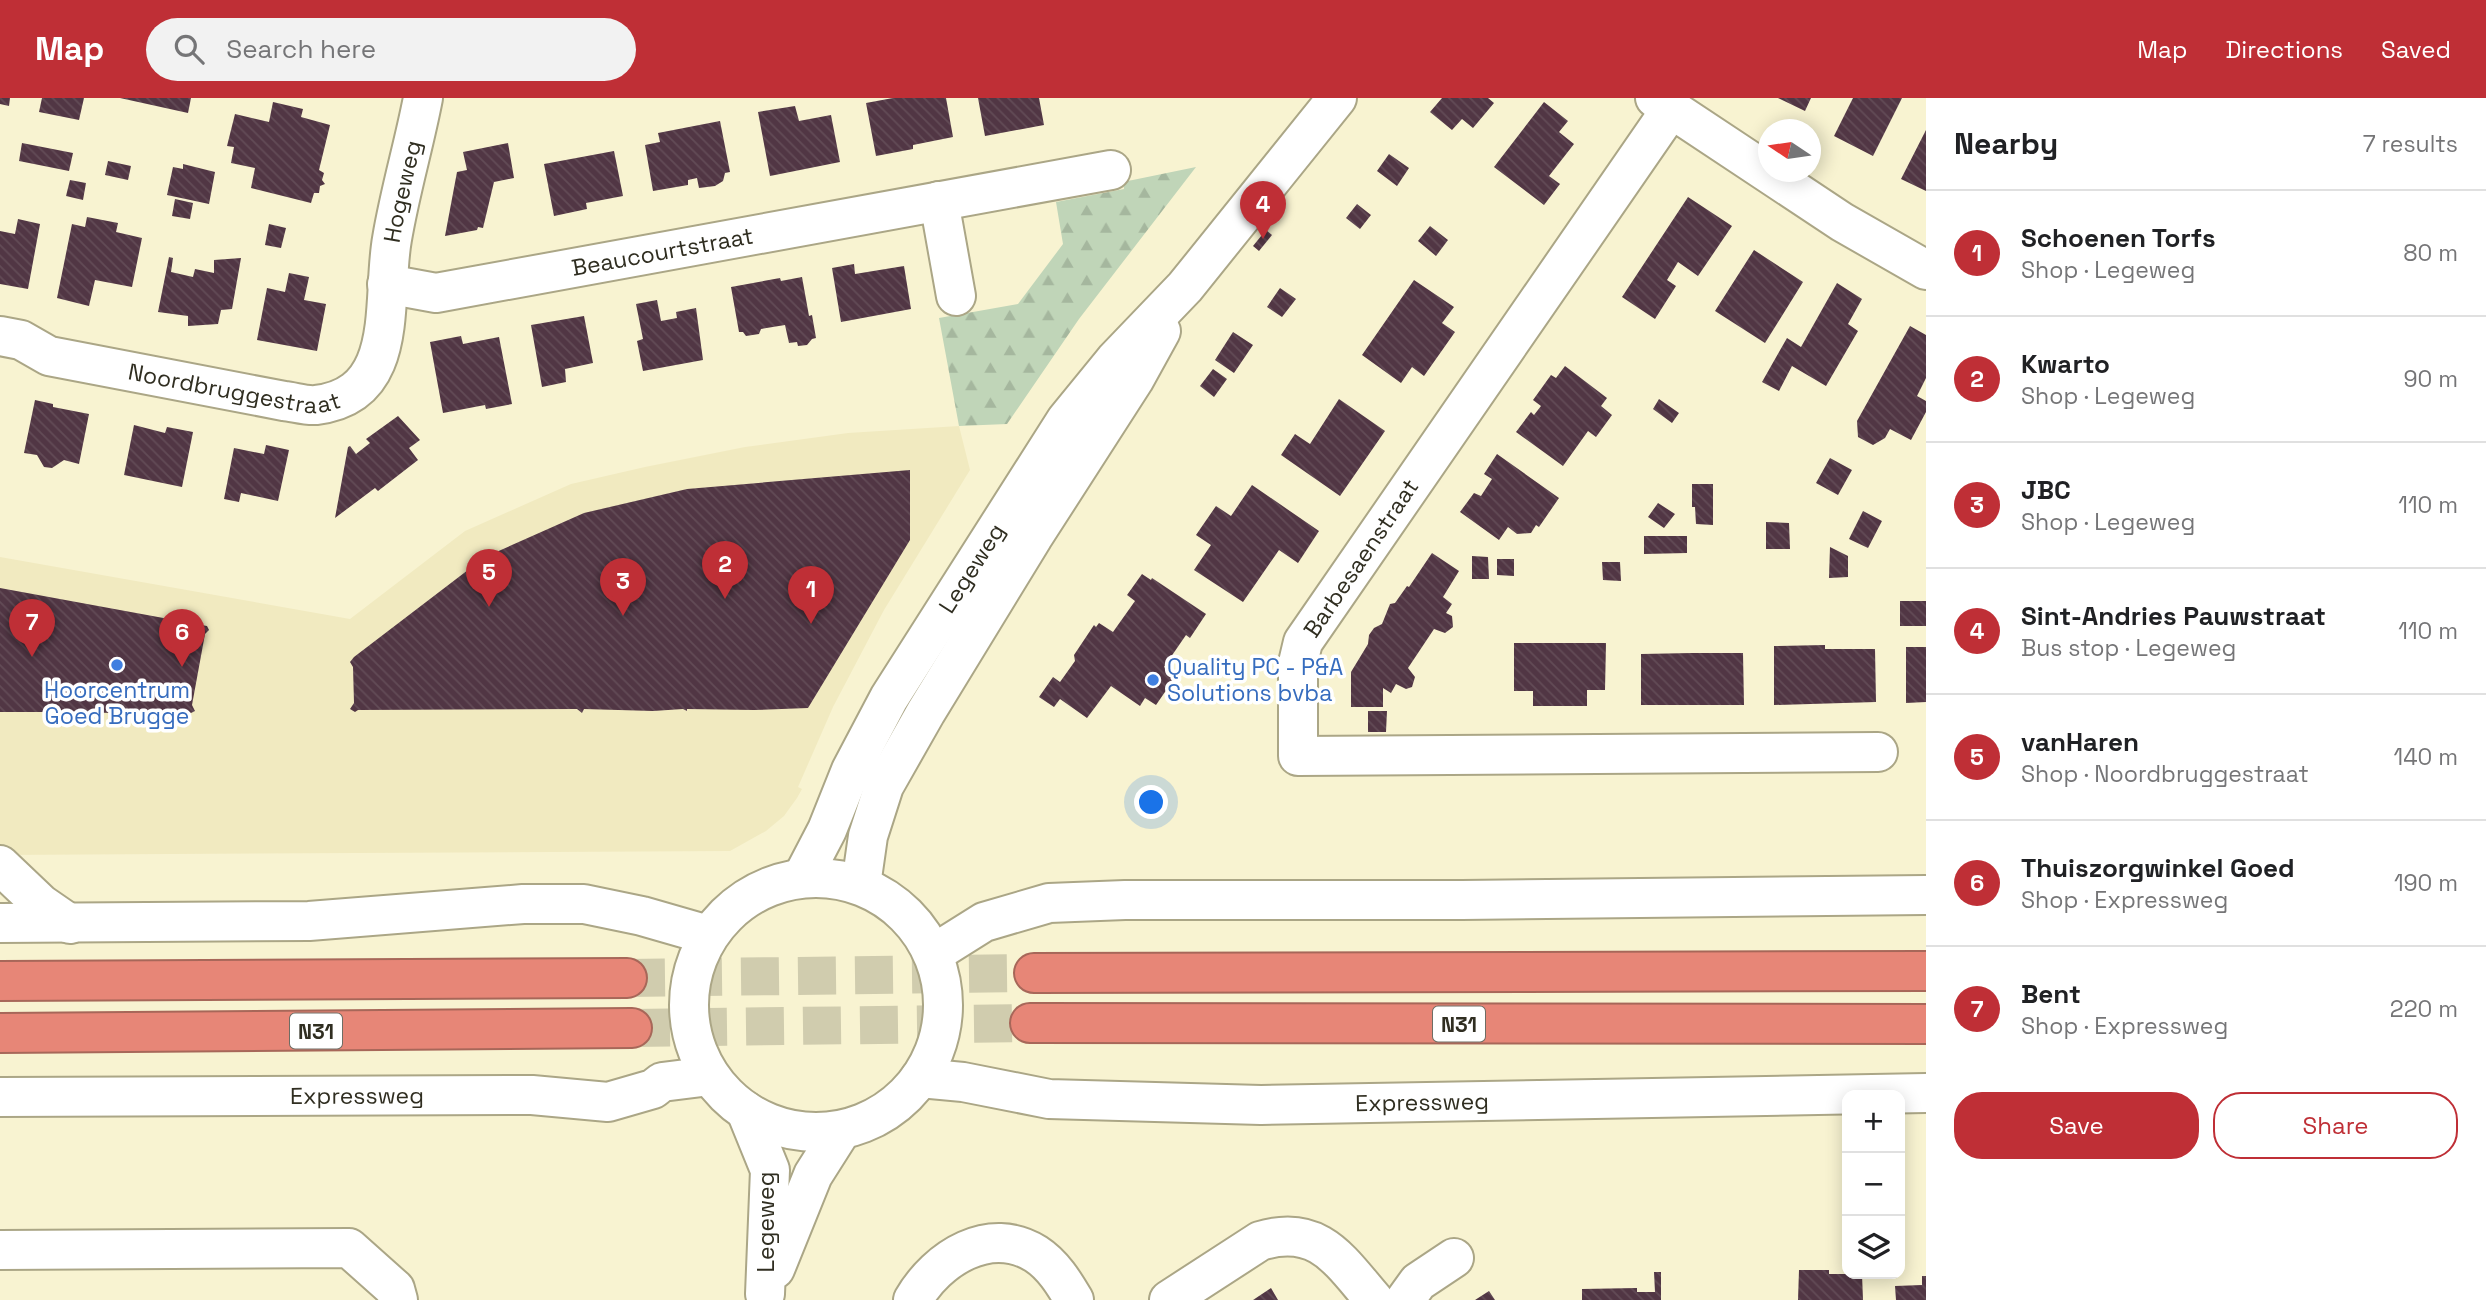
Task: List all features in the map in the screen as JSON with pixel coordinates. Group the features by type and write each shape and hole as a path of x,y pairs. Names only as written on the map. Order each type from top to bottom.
{"highway":[{"path":"1034,973 1926,971"},
{"name":"N31","path":"0,982 627,978"},
{"name":"N31","path":"1030,1023 1926,1024"},
{"name":"N31","path":"0,1034 632,1028"}],"street":[{"name":"Hogeweg","path":"387,284 391,240 423,98"},
{"name":"Legeweg","path":"802,878 888,698 1066,420 1115,360 1185,288 1337,98"},
{"path":"1662,104 1842,222 1926,270"},
{"name":"Barbesaenstraat","path":"1662,104 1303,642 1297,663 1297,756 1878,752"},
{"name":"Beaucourtstraat","path":"387,284 436,293 1111,170"},
{"path":"939,201 956,296"},
{"name":"Noordbruggestraat","path":"0,336 21,340 49,356 315,405 348,396 359,388 374,369 382,342 387,284"},
{"name":"Legeweg","path":"861,885 868,836 884,786 1019,560 1134,380 1185,288"},
{"path":"0,864 41,904 69,924"},
{"path":"802,878 831,878 861,885 892,902 917,927 933,954 942,985 943,1020 934,1053 920,1078 895,1105 839,1134 775,1126 746,1111 719,1090 695,1047 688,1008 694,968 708,935 732,909 765,887 802,878"},
{"path":"933,954 984,922 1049,903 1125,900 1462,900 1926,895"},
{"path":"0,923 309,921 523,904 584,904 642,916 708,935"},
{"name":"Expressweg","path":"0,1097 532,1095 608,1102 653,1089 663,1082 710,1076"},
{"name":"Expressweg","path":"920,1078 963,1082 1049,1099 1261,1105 1926,1093"},
{"name":"Legeweg","path":"746,1111 770,1170 764,1297"},
{"name":"Legeweg","path":"764,1297 813,1175 839,1134"},
{"path":"1169,1300 1260,1241 1292,1235 1309,1238 1325,1247 1374,1300"},
{"path":"913,1300 934,1272 966,1249 1002,1244 1020,1247 1036,1255 1052,1268 1074,1300"},
{"path":"0,1250 349,1248 395,1289 398,1300"},
{"path":"1405,1300 1418,1282 1454,1258"}],"shaded area":[{"path":"959,426 970,470 884,610 833,707 798,787 802,789 784,816 766,831 730,851 0,855 0,557 350,619 465,531 571,484 745,447 848,433"}],"green space":[{"path":"1196,167 1079,319 1007,424 959,426 939,318 1018,304 1063,244 1056,202 1124,189 1123,182"}],"building":[{"path":"0,98 10,98 9,106 0,104"},
{"path":"42,98 84,98 79,120 39,112"},
{"path":"120,98 191,98 188,113"},
{"path":"893,98 946,98 953,137 876,156 866,103"},
{"path":"978,98 1039,98 1044,125 985,136"},
{"path":"1442,98 1488,98 1494,103 1473,128 1462,119 1452,130 1430,112"},
{"path":"1778,98 1811,98 1805,111"},
{"path":"1853,98 1902,98 1873,156 1834,136"},
{"path":"273,102 303,109 301,117 330,125 319,170 324,173 322,180 325,184 320,186 319,193 314,193 311,203 251,188 255,168 231,163 234,147 227,146 235,114 269,122"},
{"path":"1544,102 1568,121 1559,132 1574,144 1549,176 1560,184 1544,205 1494,167"},
{"path":"795,106 799,121 831,115 840,162 770,176 758,112"},
{"path":"720,121 730,172 725,173 723,181 715,186 699,188 697,178 688,180 688,185 653,191 645,145 660,142 658,133"},
{"path":"1926,130 1926,191 1901,179"},
{"path":"22,143 73,153 69,171 19,161"},
{"path":"508,143 514,178 494,182 483,228 445,236 457,172 467,170 463,152"},
{"path":"614,151 623,196 586,203 587,209 554,216 544,164"},
{"path":"1389,154 1409,168 1397,186 1377,171"},
{"path":"108,161 131,166 128,180 105,175"},
{"path":"183,164 215,172 209,204 167,195 173,167 183,169"},
{"path":"70,180 86,183 83,200 66,196"},
{"path":"1688,197 1732,226 1698,276 1678,262 1667,280 1676,286 1655,319 1622,297"},
{"path":"175,199 193,203 190,219 172,216"},
{"path":"1357,204 1371,215 1360,229 1346,218"},
{"path":"87,217 118,223 116,232 142,238 132,287 95,280 89,306 57,298 72,224 85,227"},
{"path":"18,219 40,224 28,289 0,284 0,231 15,234"},
{"path":"269,224 286,228 281,248 265,245"},
{"path":"1430,226 1448,240 1436,256 1418,241"},
{"path":"1266,230 1272,235 1259,251 1253,246"},
{"path":"1754,250 1803,282 1765,343 1715,311"},
{"path":"169,257 173,258 171,272 193,277 195,269 214,273 214,260 241,258 232,309 221,310 218,324 188,326 188,316 158,312"},
{"path":"854,264 855,274 904,266 911,309 841,322 832,268"},
{"path":"289,273 309,277 304,300 326,304 317,351 257,340 267,288 285,292"},
{"path":"802,277 816,338 807,345 789,343 785,325 761,329 759,334 746,336 739,332 731,287"},
{"path":"1414,280 1454,307 1442,323 1455,332 1424,376 1412,367 1401,383 1362,355"},
{"path":"1837,283 1862,299 1848,324 1858,331 1826,386 1792,366 1779,391 1762,382 1787,338 1801,347"},
{"path":"1280,288 1296,299 1282,317 1267,307"},
{"path":"657,300 661,321 677,318 676,312 696,308 703,360 643,371 637,341 643,339 636,304"},
{"path":"584,316 593,363 565,369 566,382 542,387 531,325"},
{"path":"1910,326 1926,335 1926,378 1917,396 1926,401 1926,412 1911,440 1890,429 1885,438 1873,445 1858,437 1857,421"},
{"path":"1233,332 1253,345 1234,373 1215,360"},
{"path":"461,336 463,344 499,337 512,404 486,409 485,405 443,413 430,342"},
{"path":"1565,366 1607,398 1601,406 1612,415 1596,437 1588,431 1563,466 1516,432 1531,412 1534,415 1541,406 1533,400 1551,375 1556,378"},
{"path":"1213,369 1227,379 1214,397 1200,386"},
{"path":"1339,399 1385,431 1340,496 1281,455 1295,434 1310,444"},
{"path":"1659,399 1679,413 1672,423 1653,409"},
{"path":"35,400 53,404 53,407 89,414 79,464 64,460 52,468 44,467 37,455 24,453"},
{"path":"398,416 420,440 409,448 418,460 378,491 375,488 335,518 348,447 356,454 370,443 366,439"},
{"path":"134,425 165,433 167,427 193,432 182,487 124,475"},
{"path":"266,445 289,450 278,501 241,493 239,502 224,499 234,448 264,454"},
{"path":"1497,454 1559,498 1539,527 1536,525 1531,533 1517,534 1508,527 1499,540 1460,512 1474,493 1481,496 1492,479 1484,474"},
{"path":"1830,458 1852,470 1838,495 1816,483"},
{"path":"910,470 910,540 808,708 687,711 584,709 582,713 577,709 355,712 350,709 354,703 353,667 350,662 354,657 485,557 584,513 687,489"},
{"path":"1692,484 1713,484 1713,525 1696,524 1695,507 1692,507"},
{"path":"1252,485 1319,531 1298,563 1279,550 1243,602 1194,570 1211,545 1196,535 1216,506 1231,516"},
{"path":"1658,503 1675,514 1664,528 1648,517"},
{"path":"1863,511 1882,521 1868,548 1849,539"},
{"path":"1766,522 1789,523 1790,549 1766,549"},
{"path":"1644,536 1687,536 1687,553 1644,554"},
{"path":"1830,547 1848,556 1848,577 1829,578"},
{"path":"1432,553 1459,571 1443,597 1452,604 1446,613 1452,616 1453,627 1445,633 1434,629 1408,668 1415,677 1412,687 1406,689 1396,684 1391,693 1383,688 1383,707 1351,707 1351,672 1368,644 1369,635 1374,628 1382,624 1390,604 1395,603 1407,586 1409,587"},
{"path":"1472,556 1488,557 1489,579 1472,579"},
{"path":"1497,559 1514,559 1514,576 1497,575"},
{"path":"1602,562 1620,562 1621,581 1603,580"},
{"path":"1142,574 1206,614 1190,638 1186,635 1164,667 1176,676 1156,705 1145,698 1140,706 1111,686 1087,718 1060,699 1054,707 1039,697 1053,677 1060,682 1075,661 1074,655 1094,625 1096,627 1099,623 1113,632 1135,601 1127,595"},
{"path":"0,588 207,626 209,630 205,634 192,705 195,711 61,712 58,715 53,712 0,712"},
{"path":"1900,601 1926,601 1926,626 1900,626"},
{"path":"1514,643 1606,643 1605,690 1587,690 1587,706 1533,706 1533,691 1514,691"},
{"path":"1825,645 1825,649 1875,649 1876,702 1774,705 1774,646"},
{"path":"1906,647 1926,647 1926,702 1906,703"},
{"path":"1743,653 1744,705 1641,705 1641,654"},
{"path":"1368,711 1387,711 1386,732 1368,732"},
{"path":"1799,1270 1829,1270 1829,1274 1842,1274 1842,1279 1862,1279 1863,1300 1798,1300"},
{"path":"1654,1272 1661,1272 1661,1300 1582,1300 1582,1289 1637,1288 1637,1292 1655,1292"},
{"path":"1922,1276 1926,1276 1926,1300 1896,1300 1895,1286 1922,1285"},
{"path":"1271,1288 1278,1300 1253,1300"},
{"path":"1489,1291 1495,1300 1475,1300"}],"tunnel":[{"path":"627,978 1034,973"},
{"path":"632,1028 1030,1023"}],"place":[{"name":"Sint-Andries Pauwstraat","path":"1263,239"},
{"name":"Kwarto","path":"725,599"},
{"name":"vanHaren","path":"489,607"},
{"name":"JBC","path":"623,616"},
{"name":"Schoenen Torfs","path":"811,624"},
{"name":"Bent","path":"32,657"},
{"name":"Hoorcentrum Goed Brugge","path":"117,665"},
{"name":"Thuiszorgwinkel Goed","path":"182,667"},
{"name":"Quality PC - P&A Solutions bvba","path":"1153,680"}]}
